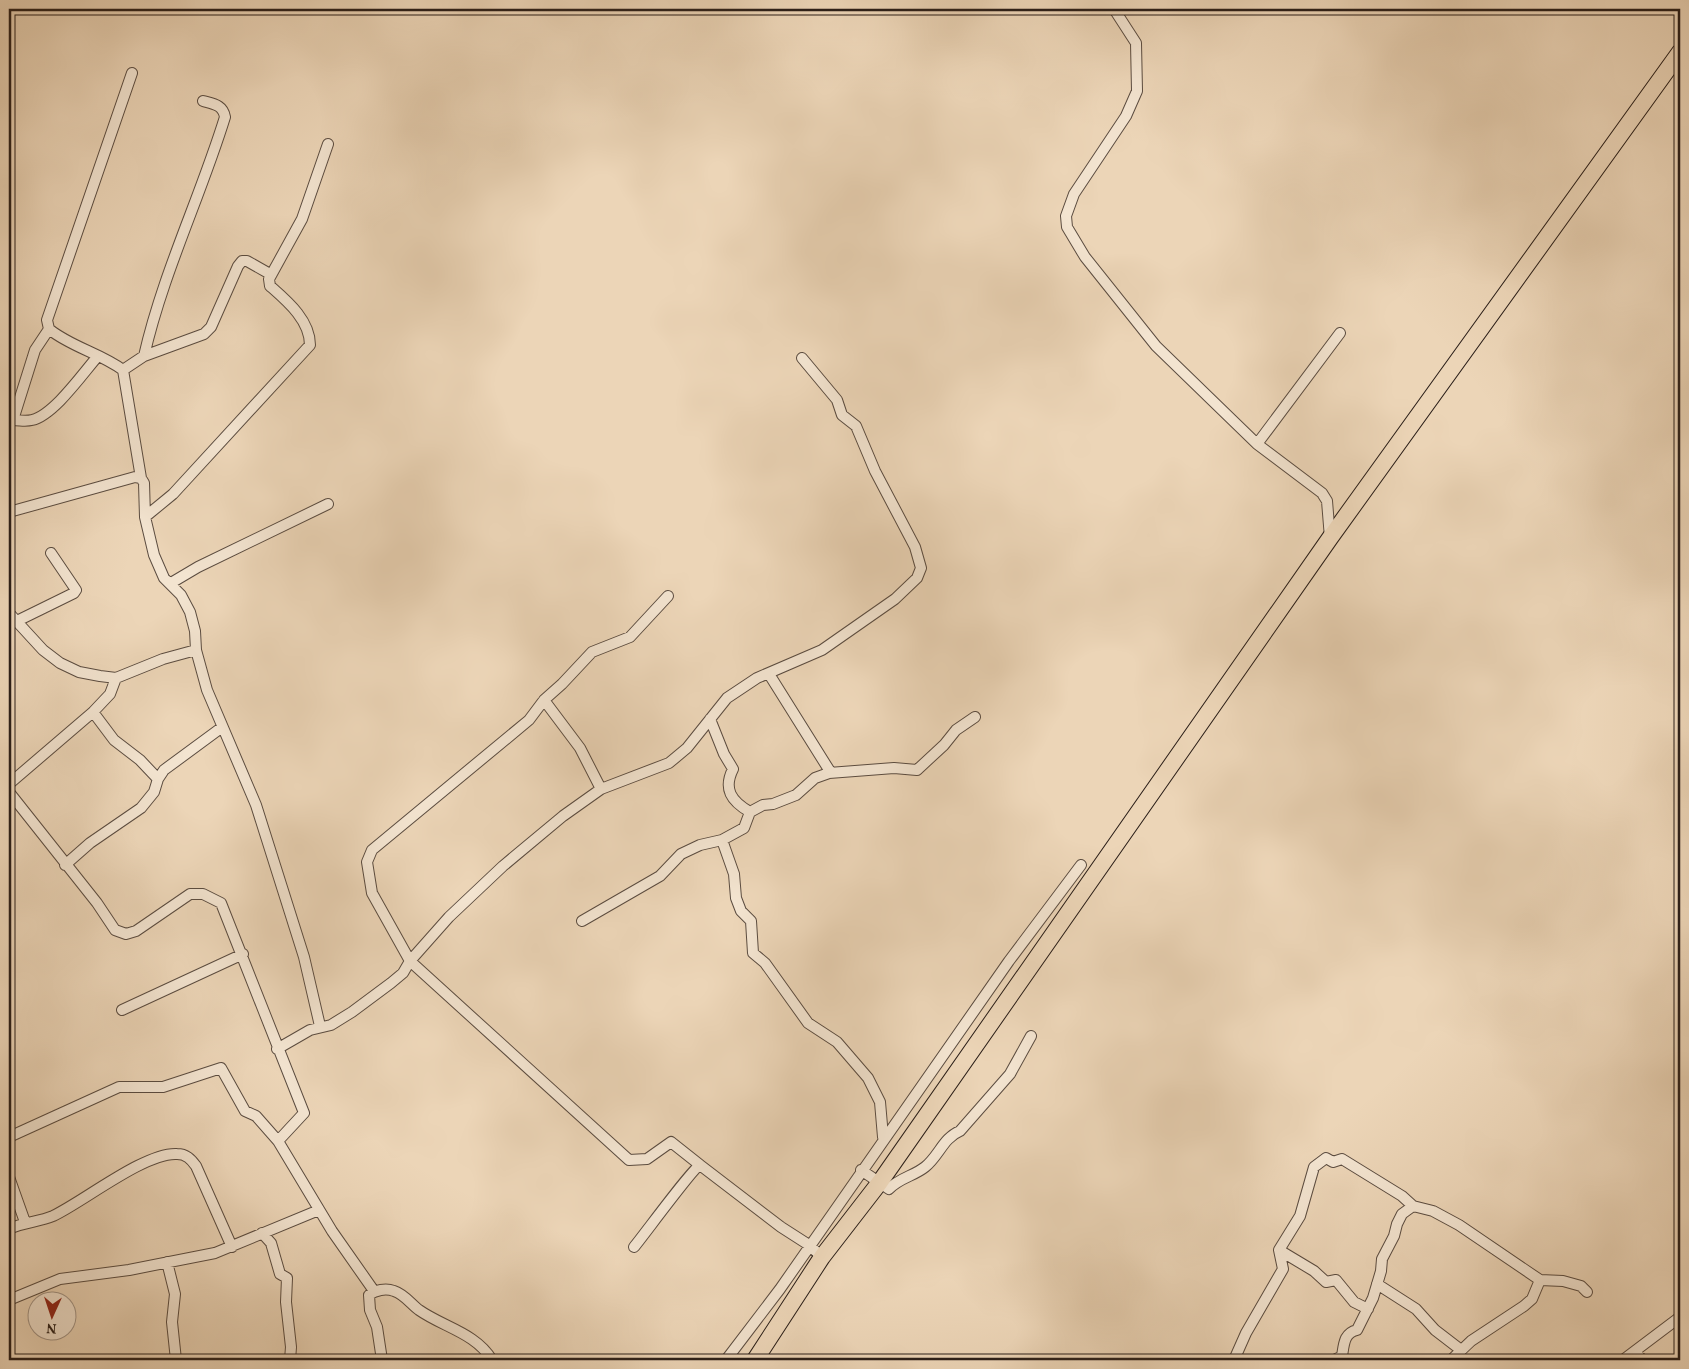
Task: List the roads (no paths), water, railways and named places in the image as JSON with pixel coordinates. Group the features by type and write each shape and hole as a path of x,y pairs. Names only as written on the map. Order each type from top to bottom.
{"main road":[{"path":"754,1360 822,1257 880,1182 1330,538 1680,52"}],"street":[{"path":"1114,9 1136,43 1137,91 1126,116 1074,194 1066,216 1067,227 1085,257 1156,346 1257,444 1322,493 1327,501 1330,538"},
{"path":"98,356 57,403 43,415 32,420 11,420 35,350 48,329 47,320 132,73"},
{"path":"144,356 154,310 204,183 210,156 225,117 224,110 219,106 204,101"},
{"path":"145,517 173,494 310,345 310,336 306,324 270,286 270,274 302,219 328,144"},
{"path":"123,370 144,356 204,334 212,327 238,266 242,261 247,261 270,274"},
{"path":"48,329 58,337 123,370"},
{"path":"1257,444 1340,333"},
{"path":"277,1048 320,1026 331,1025 352,1012 403,973 410,961 449,917 503,866 563,816 601,789 669,763 687,748 727,698 743,686 808,658 895,599 917,578 920,568 915,547 875,471 856,426 842,415 837,400 802,358"},
{"path":"123,370 140,478 144,483 145,517 149,537 160,572 190,612 195,631 196,650 207,690 235,754 266,837 311,984 320,1026"},
{"path":"9,512 135,477 140,478"},
{"path":"170,583 198,567 328,504"},
{"path":"17,621 74,593 75,586 51,553"},
{"path":"668,596 630,637 592,652 544,700 529,720 372,850 367,862 372,893 410,961 629,1160 647,1159 671,1142 781,1227 809,1244 822,1257"},
{"path":"9,613 43,650 60,663 79,672 116,678 163,659 196,650"},
{"path":"768,674 831,773"},
{"path":"9,784 94,712 110,694 116,678"},
{"path":"544,700 580,748 601,789"},
{"path":"94,712 114,740 135,755 158,779"},
{"path":"582,921 660,876 681,854 700,845 722,840 744,828 750,812 763,805 773,804 796,795 815,778 831,773 894,768 917,770 944,745 956,730 976,717"},
{"path":"710,719 724,754 733,769 727,780 728,792 741,807 750,812"},
{"path":"66,865 90,843 141,808 154,792 158,779 164,770 222,728"},
{"path":"9,792 97,903 115,930 126,934 136,931 190,894 211,896 221,903 243,954 277,1048 304,1113 278,1141"},
{"path":"722,840 734,874 741,910 751,921 753,953 765,964 808,1023 837,1042 868,1078 880,1102 883,1137"},
{"path":"726,1360 1008,961 1081,865"},
{"path":"122,1010 243,954"},
{"path":"861,1170 889,1190 895,1183 926,1167 950,1135 960,1131 1010,1074 1031,1036"},
{"path":"9,1137 118,1087 137,1085 163,1087 221,1068 245,1111 256,1116 278,1141 318,1210 374,1291"},
{"path":"9,1229 25,1222 53,1216 128,1172 161,1156 176,1154 188,1157 196,1166 232,1247"},
{"path":"1234,1360 1246,1333 1283,1268 1279,1250 1300,1216 1314,1167 1326,1158 1333,1162 1342,1159 1402,1196 1413,1206 1433,1211 1459,1224 1540,1280 1563,1281 1581,1286 1586,1292"},
{"path":"634,1247 667,1207 693,1171 700,1165"},
{"path":"9,1177 25,1222"},
{"path":"1334,1360 1342,1356 1346,1337 1351,1331 1357,1330 1368,1309 1381,1271 1382,1259 1394,1236 1397,1224 1402,1214 1413,1206"},
{"path":"9,1300 60,1279 129,1270 200,1257 232,1247 262,1232 318,1210"},
{"path":"262,1232 271,1243 280,1274 287,1278 286,1302 291,1347 290,1360"},
{"path":"1279,1250 1314,1271 1326,1282 1336,1280 1354,1302 1368,1309"},
{"path":"167,1262 174,1294 172,1322 176,1360"},
{"path":"1451,1360 1489,1328 1532,1299 1540,1280"},
{"path":"1377,1284 1416,1309 1435,1330 1461,1350"},
{"path":"382,1360 377,1327 368,1300 369,1295 374,1291 396,1292 420,1311 470,1338 485,1350 492,1360"},
{"path":"1623,1360 1680,1317"},
{"path":"1635,1350 1642,1360"}]}
